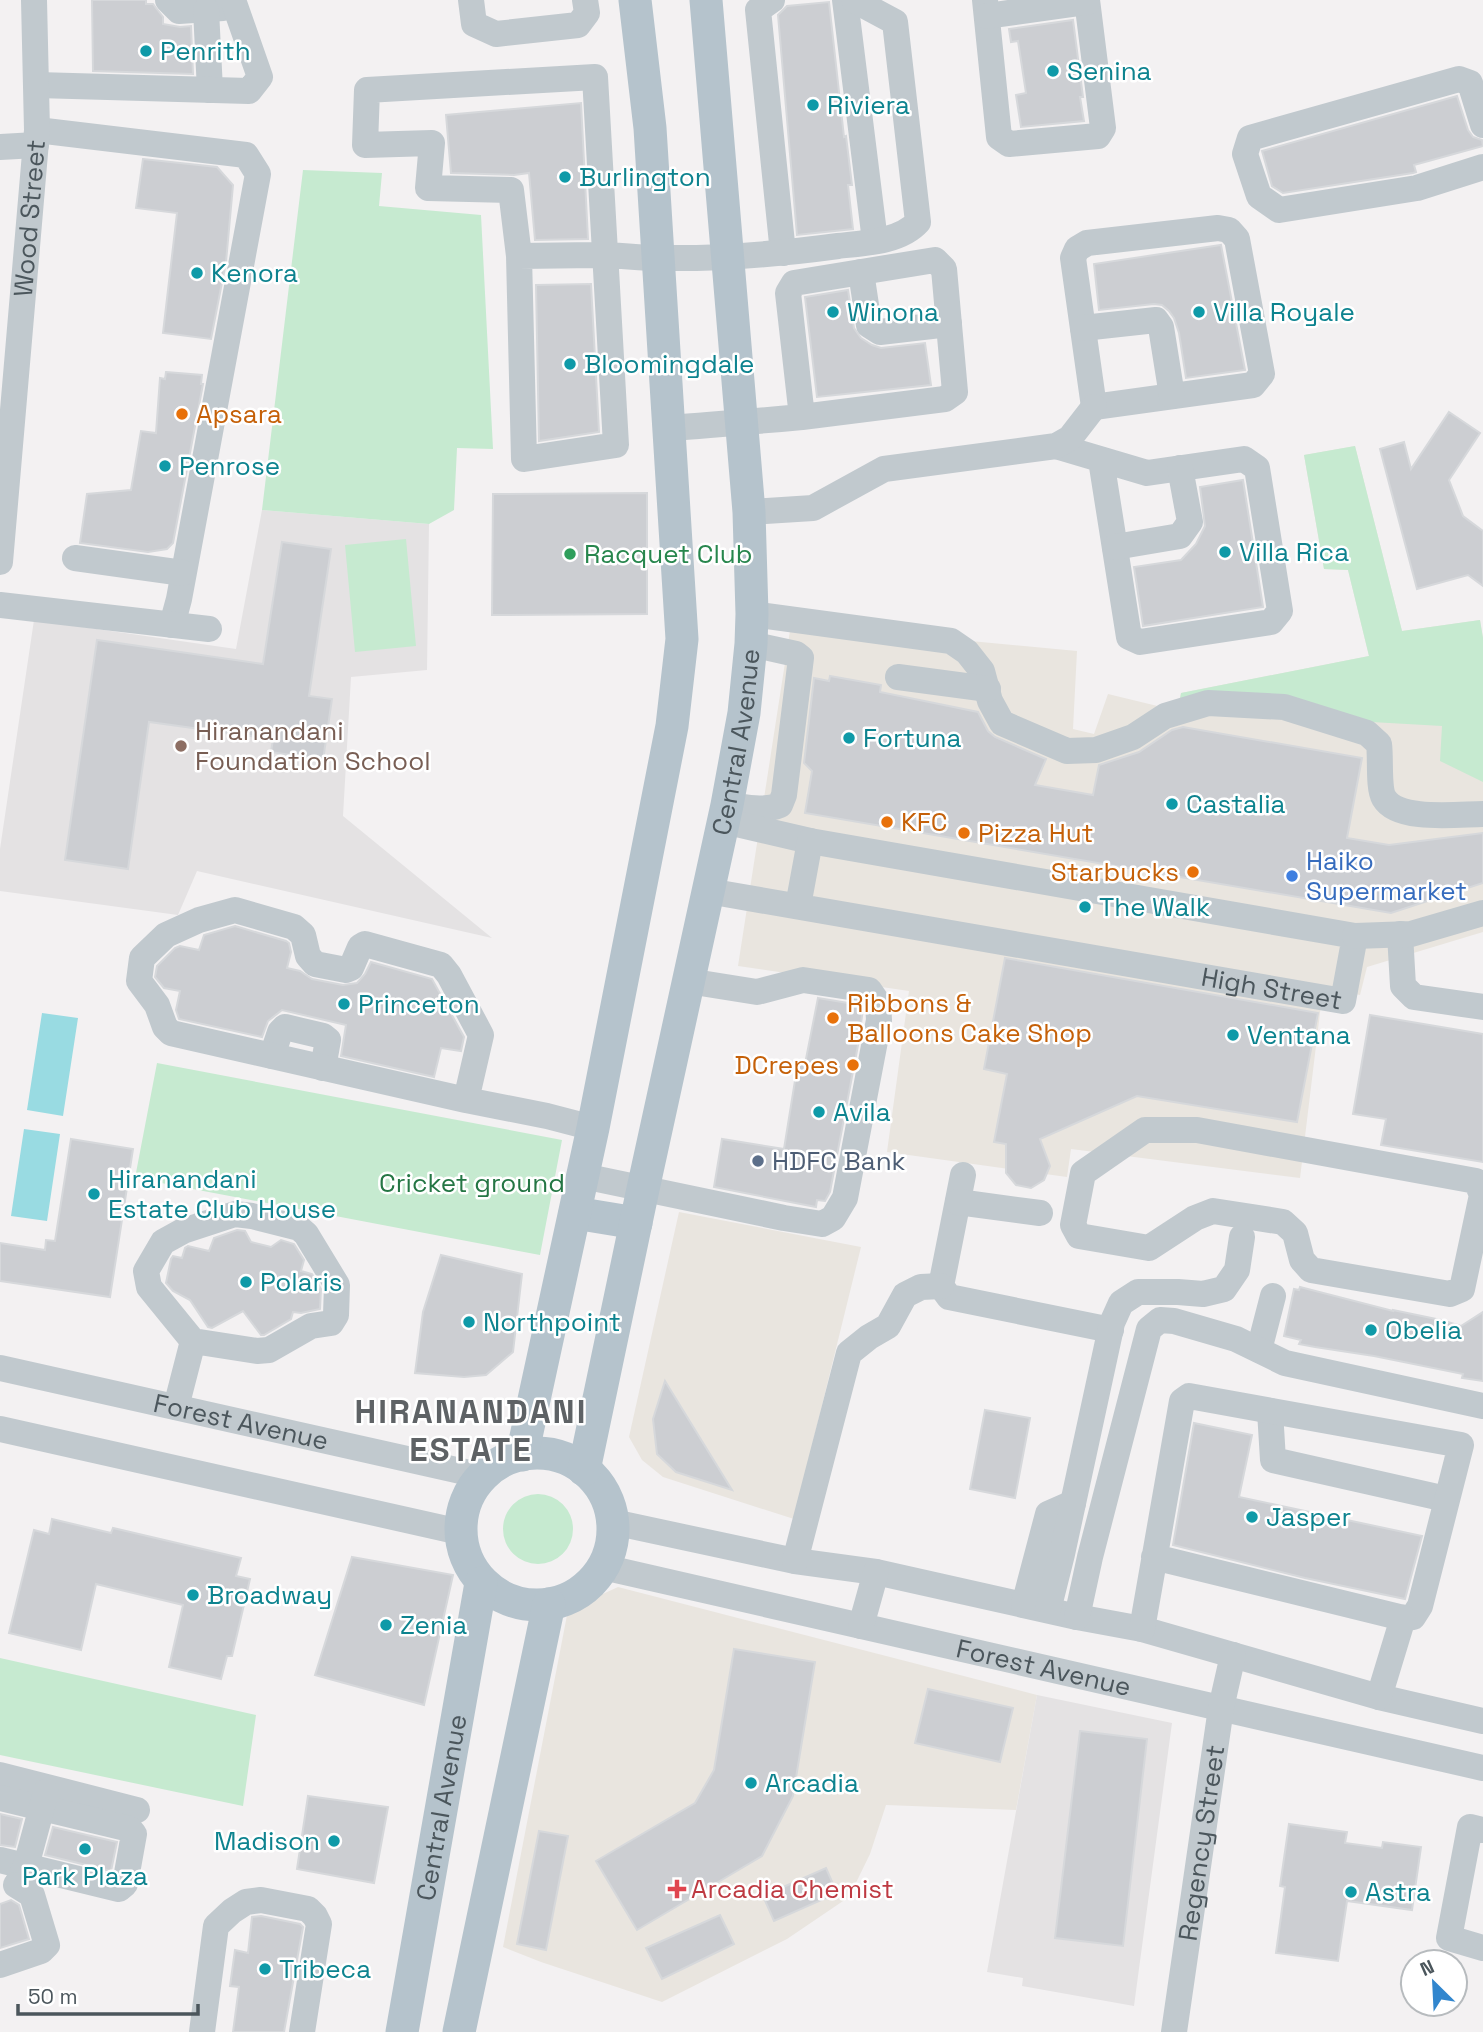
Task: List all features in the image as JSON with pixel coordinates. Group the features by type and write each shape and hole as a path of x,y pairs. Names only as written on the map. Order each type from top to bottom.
{"main road":[{"path":"522,1455 593,1128 672,726 682,639 650,128 635,0"},
{"name":"Central Avenue","path":"584,1470 725,813 744,713 751,629 749,512 706,0"},
{"path":"575,1213 636,1223"},
{"path":"522,1455 555,1455 584,1470 596,1480 604,1493 613,1522 609,1553 593,1581 565,1600 549,1604 513,1602 496,1594 481,1583 468,1564 461,1543 462,1511 470,1492 483,1476 501,1463 522,1455"},
{"name":"Central Avenue","path":"402,2032 481,1583"},
{"path":"459,2032 549,1604"}],"street":[{"name":"Wood Street","path":"0,562 36,137 34,0"},
{"path":"37,85 249,91 260,77 234,4 206,10 179,11 169,0"},
{"path":"471,0 474,24 496,34 578,26 587,13 585,0"},
{"path":"772,0 758,10 783,253"},
{"path":"845,0 875,241"},
{"path":"519,256 727,257 875,241 910,231 918,222 895,22 854,0"},
{"path":"1087,1 1103,128 1098,136 1009,144 999,137 986,8 1087,1"},
{"path":"206,10 210,90"},
{"path":"595,76 617,445 524,458 519,256 511,190 428,188 432,143 365,145 367,90 595,76"},
{"path":"1483,124 1470,83 1458,79 1250,138 1245,154 1259,196 1279,210 1417,188 1483,167"},
{"path":"0,147 36,137 246,155 258,174 172,625"},
{"path":"749,512 813,508 884,469 1056,446 1070,438 1094,407 1253,385 1262,374 1237,239 1229,230 1218,228 1087,243 1077,250 1073,258 1094,407"},
{"path":"669,428 741,424 944,400 955,392 944,269 935,260 794,283 788,293 803,416"},
{"path":"861,272 869,325 880,332 949,324"},
{"path":"1083,328 1156,320 1161,327 1172,396"},
{"path":"1056,446 1147,473 1244,459 1257,468 1280,611 1276,617 1271,622 1140,642 1129,637 1101,460"},
{"path":"1115,547 1180,536 1190,522 1180,468"},
{"path":"75,558 183,573"},
{"path":"0,605 209,629"},
{"path":"725,813 780,805 809,665 796,653 751,629"},
{"path":"751,629 951,641 967,652 982,671 990,701 1002,723 1067,751 1096,750 1133,737 1165,716 1208,703 1284,707 1367,733 1380,744 1380,784 1384,799 1395,808 1415,815 1483,814"},
{"path":"898,677 988,689"},
{"name":"High Street","path":"708,891 1343,1001 1355,936 810,841 725,813"},
{"path":"798,906 810,841"},
{"path":"466,1101 481,1035 459,992 441,965 365,944 360,947 351,968 346,970 315,964 308,956 303,935 294,927 235,910 199,920 166,934 142,958 139,981 156,1005 164,1027 171,1033 466,1101 548,1116 593,1128"},
{"path":"1355,936 1411,934 1483,913"},
{"path":"1400,934 1403,986 1414,997 1483,1007"},
{"path":"583,1175 822,1224 833,1218 845,1198 879,1020 878,1003 869,990 803,980 757,992 688,981"},
{"path":"1145,1130 1197,1130 1476,1181 1482,1195 1478,1239 1462,1289 1450,1294 1311,1270 1302,1260 1295,1234 1283,1222 1213,1211 1149,1248 1079,1236 1073,1225 1083,1173 1145,1130"},
{"path":"963,1175 941,1286 949,1297 1111,1330"},
{"path":"958,1202 1040,1213"},
{"path":"235,1214 299,1228 306,1234 337,1285 336,1315 331,1323 312,1326 269,1350 257,1351 193,1341 149,1287 146,1271 163,1242 183,1231 235,1214"},
{"path":"1036,1608 1048,1514 1073,1503 1111,1330 1121,1303 1138,1293 1203,1294 1224,1289 1237,1270 1242,1237"},
{"path":"795,1561 849,1353 888,1326 905,1296 921,1287 941,1286"},
{"path":"1259,1350 1273,1296"},
{"path":"1077,1617 1149,1329 1160,1320 1174,1321 1236,1339 1285,1363 1483,1406"},
{"path":"176,1407 193,1341"},
{"name":"Forest Avenue","path":"2,1376 176,1407 483,1476"},
{"path":"1142,1629 1154,1557 1182,1401 1189,1396 1461,1445 1420,1606 1413,1617 1403,1618 1154,1557"},
{"path":"1270,1411 1273,1460 1447,1499"},
{"path":"0,1429 460,1532"},
{"path":"613,1522 795,1561 876,1572 1142,1629 1379,1697 1482,1721 1475,1766"},
{"name":"Forest Avenue","path":"603,1567 1475,1766"},
{"path":"861,1626 876,1572"},
{"path":"1379,1697 1403,1618"},
{"name":"Regency Street","path":"1174,2032 1221,1709 1233,1655"},
{"path":"0,1775 44,1797 130,1829 134,1834 125,1884 119,1889 10,1875"},
{"path":"10,1875 44,1797"},
{"path":"0,1798 44,1797 137,1810"},
{"path":"1483,1829 1470,1827 1449,1938 1483,1948"},
{"path":"0,1965 41,1951 47,1945 32,1895 10,1875"},
{"path":"202,2032 216,1926 232,1910 246,1902 261,1900 308,1909 319,1924 302,2032"}],"shaded area":[{"name":"The Walk","path":"1355,446 1402,631 1480,620 1483,638 1483,932 1367,967 1360,995 1323,988 1300,1178 1071,1149 1067,1177 887,1152 909,991 738,966 791,624 1077,651 1073,729 1094,734 1108,694 1178,711 1181,693 1369,656 1348,570 1324,569 1304,455"},
{"name":"Hiranandani Foundation School","path":"262,510 429,524 427,670 351,677 343,816 492,938 197,871 178,915 0,891 0,849 34,620 236,649"},
{"path":"679,1212 861,1247 794,1519 663,1477 642,1460 629,1437"},
{"path":"618,1587 1037,1695 1016,1810 886,1805 870,1854 849,1897 787,1939 662,2002 503,1947 568,1610"},
{"path":"1037,1695 1172,1723 1134,2006 1022,1986 1023,1978 987,1972"}],"green space":[{"path":"303,170 382,173 379,206 481,215 493,449 457,448 454,510 429,524 262,510"},
{"path":"1355,446 1402,631 1480,620 1483,638 1483,782 1440,761 1442,726 1178,711 1181,693 1369,656 1348,570 1324,569 1304,455"},
{"path":"406,539 416,646 355,652 345,545"},
{"name":"Cricket ground","path":"157,1063 562,1140 540,1255 135,1178"},
{"path":"531,1494 545,1494 558,1500 567,1509 573,1529 571,1542 563,1554 545,1564 531,1564 518,1558 509,1549 503,1536 503,1522 509,1509 518,1500"},
{"path":"0,1658 256,1715 243,1806 0,1755"}],"water":[{"path":"42,1013 78,1018 63,1116 27,1110"},
{"path":"24,1129 60,1134 47,1221 11,1216"}],"building":[{"name":"Penrith","path":"92,0 146,0 146,4 153,4 163,17 163,24 191,26 193,74 93,71"},
{"name":"Riviera","path":"829,2 852,185 848,185 853,229 797,235 778,15 787,6"},
{"name":"Senina","path":"1073,20 1084,121 1021,127 1016,95 1026,93 1018,41 1011,42 1009,29"},
{"path":"1457,96 1468,130 1473,137 1482,140 1483,146 1414,165 1416,172 1413,173 1283,193 1272,186 1262,151"},
{"name":"Burlington","path":"581,103 588,239 535,240 529,173 451,173 446,115"},
{"name":"Kenora","path":"143,159 217,167 233,185 226,262 211,339 163,333 177,213 136,208"},
{"name":"Villa Royale","path":"1221,245 1245,370 1186,378 1179,333 1174,318 1162,305 1099,310 1094,264"},
{"name":"Bloomingdale","path":"591,284 599,432 539,441 536,285"},
{"name":"Winona","path":"848,290 854,328 861,338 881,348 925,343 931,385 817,397 805,297"},
{"name":"Penrose","path":"166,372 202,375 203,384 173,543 167,549 148,552 80,543 87,494 131,490 141,431 156,433 160,378 165,379"},
{"path":"1449,412 1480,433 1449,480 1463,516 1483,531 1483,586 1468,575 1417,589 1380,449 1404,442 1411,469"},
{"name":"Villa Rica","path":"1243,480 1263,607 1143,626 1134,567 1181,560 1196,544 1205,526 1200,487"},
{"name":"Racquet Club","path":"647,493 647,614 492,615 493,494"},
{"path":"282,542 331,549 309,696 332,699 323,760 271,752 273,739 149,722 128,869 65,860 97,640 263,664"},
{"path":"830,676 881,685 880,692 978,712 988,731 995,737 1046,759 1035,785 1093,795 1099,765 1139,752 1172,730 1183,727 1362,758 1347,838 1389,845 1483,833 1483,883 1391,913 805,813 812,771 804,763 814,678 829,681"},
{"name":"Princeton","path":"235,926 289,943 291,952 287,968 300,971 312,979 343,985 357,983 371,962 432,979 464,1037 461,1051 441,1048 434,1077 341,1056 346,1025 282,1010 268,1021 262,1037 179,1019 176,1010 180,991 164,988 155,977 157,966 175,948 180,946 199,950 204,935"},
{"path":"1005,958 1318,1013 1297,1122 1137,1096 1040,1139 1050,1166 1044,1180 1031,1188 1016,1185 1006,1173 1006,1144 994,1142 1007,1074 984,1069"},
{"name":"Avila","path":"818,998 860,1005 863,1008 830,1192 825,1201 817,1200 816,1207 714,1187 722,1139 784,1149 798,1062 805,1064"},
{"path":"1370,1015 1483,1034 1483,1162 1381,1145 1386,1119 1353,1114"},
{"name":"Hiranandani Estate Club House","path":"71,1139 133,1149 110,1297 0,1281 0,1243 45,1250 46,1240 55,1241"},
{"name":"Polaris","path":"237,1230 245,1231 251,1242 271,1247 281,1240 294,1244 304,1260 301,1271 312,1274 321,1289 320,1309 293,1312 291,1319 264,1335 261,1335 243,1311 212,1328 208,1327 190,1300 173,1291 166,1283 171,1259 173,1256 182,1258 188,1246 209,1251 214,1238"},
{"name":"Northpoint","path":"441,1255 522,1274 513,1352 486,1375 464,1377 415,1373 423,1312"},
{"name":"Obelia","path":"1300,1287 1461,1326 1483,1312 1483,1381 1462,1378 1463,1374 1374,1356 1299,1344 1301,1340 1284,1336 1294,1289 1299,1290"},
{"path":"665,1381 732,1490 676,1472 657,1454 653,1419"},
{"path":"985,1410 1030,1418 1015,1498 970,1489"},
{"name":"Jasper","path":"1194,1423 1252,1435 1239,1497 1422,1536 1405,1599 1305,1578 1173,1545"},
{"name":"Broadway","path":"52,1519 111,1533 113,1528 241,1558 236,1576 250,1579 232,1656 227,1656 221,1679 169,1667 183,1605 96,1584 81,1650 9,1633 34,1530 49,1534"},
{"name":"Zenia","path":"352,1557 453,1575 424,1705 315,1675"},
{"name":"Arcadia","path":"734,1649 815,1662 793,1796 762,1856 637,1930 596,1861 695,1803 714,1770"},
{"path":"928,1689 1013,1708 1000,1762 915,1743"},
{"path":"1080,1731 1147,1739 1123,1946 1055,1938"},
{"name":"Madison","path":"308,1796 388,1807 374,1883 297,1869"},
{"path":"0,1814 22,1819 15,1847 0,1845"},
{"name":"Astra","path":"1289,1824 1347,1832 1345,1843 1382,1848 1383,1842 1421,1847 1412,1910 1347,1901 1338,1961 1276,1953 1285,1887 1280,1886"},
{"path":"53,1827 117,1842 111,1871 45,1855"},
{"path":"539,1831 568,1836 546,1950 517,1944"},
{"path":"826,1868 837,1893 774,1921 763,1896"},
{"path":"11,1900 19,1905 29,1939 0,1948 0,1904"},
{"path":"720,1915 734,1944 662,1979 646,1948"},
{"name":"Tribeca","path":"261,1916 300,1924 303,1927 284,2032 233,2032 239,1987 230,1986 235,1950 248,1953 252,1917"}],"place":[{"name":"Penrith","path":"146,51"},
{"name":"Senina","path":"1053,71"},
{"name":"Riviera","path":"813,105"},
{"name":"Burlington","path":"565,177"},
{"name":"Kenora","path":"197,273"},
{"name":"Winona","path":"833,312"},
{"name":"Villa Royale","path":"1199,312"},
{"name":"Bloomingdale","path":"570,364"},
{"name":"Apsara","path":"182,414"},
{"name":"Penrose","path":"165,466"},
{"name":"Villa Rica","path":"1225,552"},
{"name":"Racquet Club","path":"570,554"},
{"name":"Fortuna","path":"849,738"},
{"name":"Hiranandani Foundation School","path":"181,746"},
{"name":"Castalia","path":"1172,804"},
{"name":"KFC","path":"887,822"},
{"name":"Pizza Hut","path":"964,833"},
{"name":"Starbucks","path":"1193,872"},
{"name":"Haiko Supermarket","path":"1292,876"},
{"name":"The Walk","path":"1085,907"},
{"name":"Princeton","path":"344,1004"},
{"name":"Ribbons & Balloons Cake Shop","path":"833,1018"},
{"name":"Ventana","path":"1233,1035"},
{"name":"DCrepes","path":"853,1065"},
{"name":"Avila","path":"819,1112"},
{"name":"HDFC Bank","path":"758,1161"},
{"name":"Hiranandani Estate Club House","path":"94,1194"},
{"name":"Polaris","path":"246,1282"},
{"name":"Northpoint","path":"469,1322"},
{"name":"Obelia","path":"1371,1330"},
{"name":"Jasper","path":"1252,1517"},
{"name":"Broadway","path":"193,1595"},
{"name":"Zenia","path":"386,1625"},
{"name":"Arcadia","path":"751,1783"},
{"name":"Madison","path":"334,1841"},
{"name":"Park Plaza","path":"85,1849"},
{"name":"Arcadia Chemist","path":"677,1889"},
{"name":"Astra","path":"1351,1892"},
{"name":"Tribeca","path":"265,1969"}],"district":[{"name":"HIRANANDANI ESTATE","path":"471,1430"}]}
